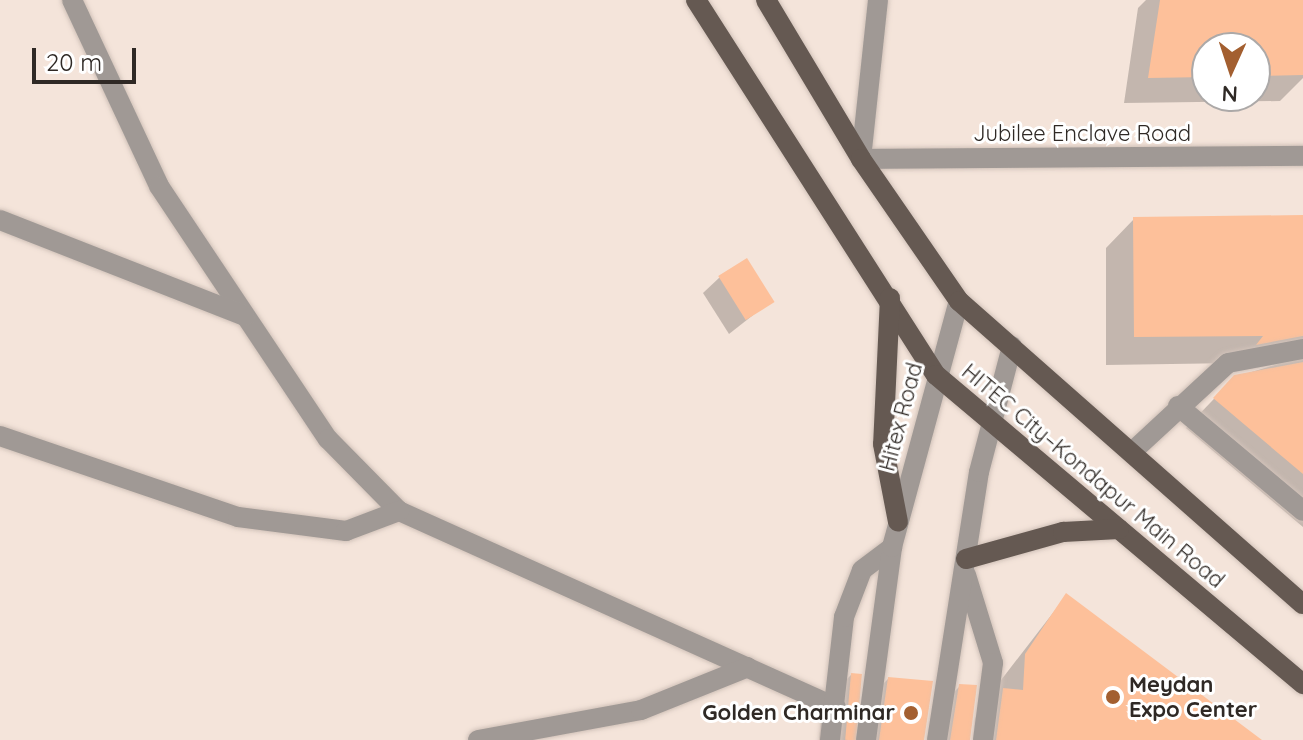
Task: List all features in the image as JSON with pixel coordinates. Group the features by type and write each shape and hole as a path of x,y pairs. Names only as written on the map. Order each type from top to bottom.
{"main road":[{"name":"HITEC City–Kondapur Main Road","path":"696,0 890,298 936,375 991,418 1303,684"},
{"name":"HITEC City–Kondapur Main Road","path":"766,0 861,159 959,301 1133,451 1303,604"},
{"path":"890,298 883,444 898,522"},
{"path":"965,563 1063,532 1119,529"}],"street":[{"path":"72,0 159,186 328,439 399,511 836,707"},
{"path":"861,159 878,0"},
{"name":"Jubilee Enclave Road","path":"861,159 1303,156"},
{"path":"0,220 245,316"},
{"name":"Hitex Road","path":"866,740 892,547 936,375 959,301"},
{"path":"937,740 991,418 1012,346"},
{"path":"1133,451 1178,406 1228,363 1303,349"},
{"path":"1178,406 1303,511"},
{"path":"0,436 238,517 346,531 399,511"},
{"path":"830,740 844,617 862,570 892,547"},
{"path":"965,563 993,663 983,740"},
{"path":"478,740 641,710 748,667"}],"building":[{"path":"1160,0 1303,0 1303,75 1271,76 1271,32 1191,32 1191,77 1148,78"},
{"path":"1303,215 1303,336 1256,345 1263,336 1134,337 1133,217"},
{"path":"747,258 775,302 746,320 718,276"},
{"path":"1303,362 1303,474 1213,398 1234,375"},
{"name":"Meydan Expo Center","path":"1066,593 1262,740 996,740 1003,688 1023,690 1025,654"},
{"path":"851,673 862,674 856,740 845,740"},
{"path":"888,677 933,681 924,740 879,740"},
{"path":"959,684 977,685 970,740 950,740"}],"place":[{"name":"Meydan Expo Center","path":"1113,697"},
{"name":"Golden Charminar","path":"911,713"}]}
